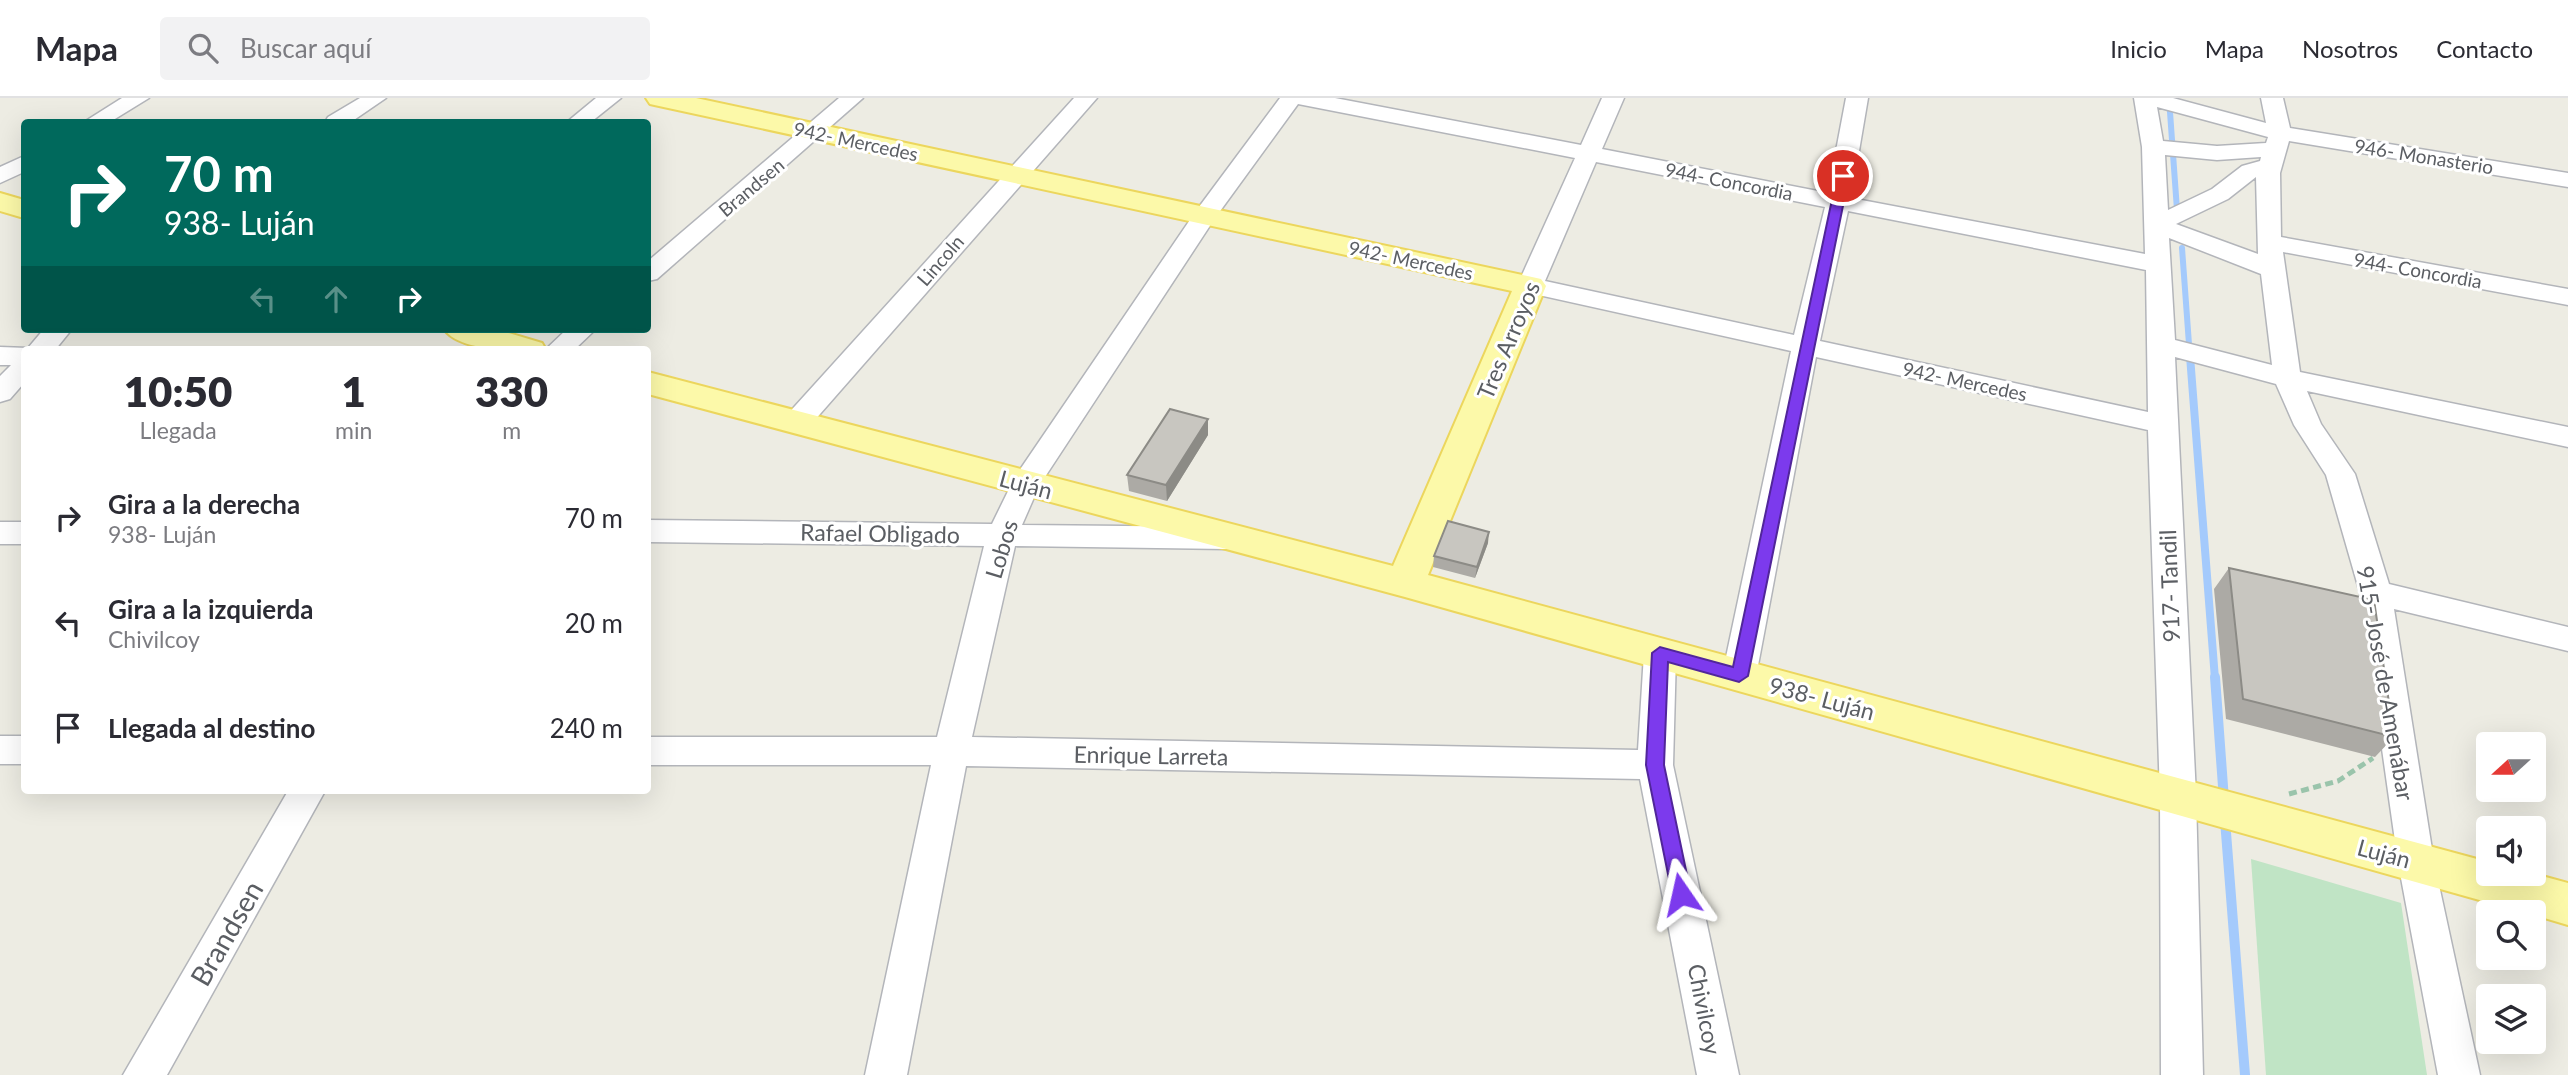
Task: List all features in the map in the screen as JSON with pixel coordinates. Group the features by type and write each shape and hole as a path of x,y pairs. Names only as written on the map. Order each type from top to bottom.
{"main road":[{"name":"942- Mercedes","path":"659,98 1530,286"},
{"path":"0,202 21,208"},
{"name":"Tres Arroyos","path":"1405,583 1530,286"},
{"path":"472,333 510,346"},
{"name":"Luján","path":"651,384 1405,583"},
{"name":"938- Luján","path":"1405,583 2189,799"},
{"name":"Luján","path":"2189,799 2270,807 2416,862 2568,904"}],"street":[{"path":"100,119 138,98"},
{"path":"341,119 375,98"},
{"path":"582,119 610,98"},
{"name":"Brandsen","path":"651,271 816,132 852,98"},
{"name":"Lincoln","path":"796,423 1086,98"},
{"name":"Lobos","path":"886,1075 951,751 1002,535 1025,484 1205,216 1291,98"},
{"name":"944- Concordia","path":"1301,98 2157,264"},
{"name":"Tres Arroyos","path":"1530,286 1591,154 1613,98"},
{"path":"1739,676 1805,346 1838,202 1857,98"},
{"path":"2146,98 2276,149"},
{"name":"917- Tandil","path":"2146,98 2167,148 2155,225 2157,264 2180,350 2162,424 2189,799 2182,1075"},
{"name":"915- José de Amenábar","path":"2272,98 2276,149 2272,257 2287,377 2308,425 2340,474 2376,593 2416,862 2459,1075"},
{"path":"2167,148 2217,153 2276,149"},
{"path":"2155,225 2220,194 2276,149"},
{"name":"946- Monasterio","path":"2276,149 2568,180"},
{"path":"0,176 21,165"},
{"name":"944- Concordia","path":"2155,225 2225,248 2272,257 2568,297"},
{"name":"942- Mercedes","path":"1530,286 2162,424"},
{"path":"44,346 55,333"},
{"path":"563,346 578,333"},
{"path":"2180,350 2287,377 2568,437"},
{"path":"0,356 21,356"},
{"path":"0,393 21,369"},
{"name":"Rafael Obligado","path":"651,531 1238,538"},
{"path":"0,533 21,533"},
{"path":"2376,593 2568,639"},
{"name":"Chivilcoy","path":"1660,653 1655,765 1718,1075"},
{"path":"0,750 21,750"},
{"name":"Enrique Larreta","path":"651,751 951,751 1655,765"},
{"name":"Brandsen","path":"144,1075 305,794"}],"path":[{"path":"2270,807 2338,780 2380,754 2401,758"}],"green space":[{"path":"2251,859 2401,903 2427,1075 2266,1075"}],"building":[{"path":"1170,409 1208,419 1166,485 1127,475"},
{"path":"1448,521 1489,532 1477,567 1434,556"},
{"path":"2229,568 2374,600 2394,737 2243,699"}],"waterway":[{"path":"2169,98 2177,210"},
{"path":"2182,248 2190,358"},
{"path":"2190,356 2215,679"},
{"path":"2215,677 2224,800"},
{"path":"2225,820 2245,1075"}],"route":[{"path":"1681,894 1655,765 1660,653 1739,676 1805,346 1843,176"}]}
